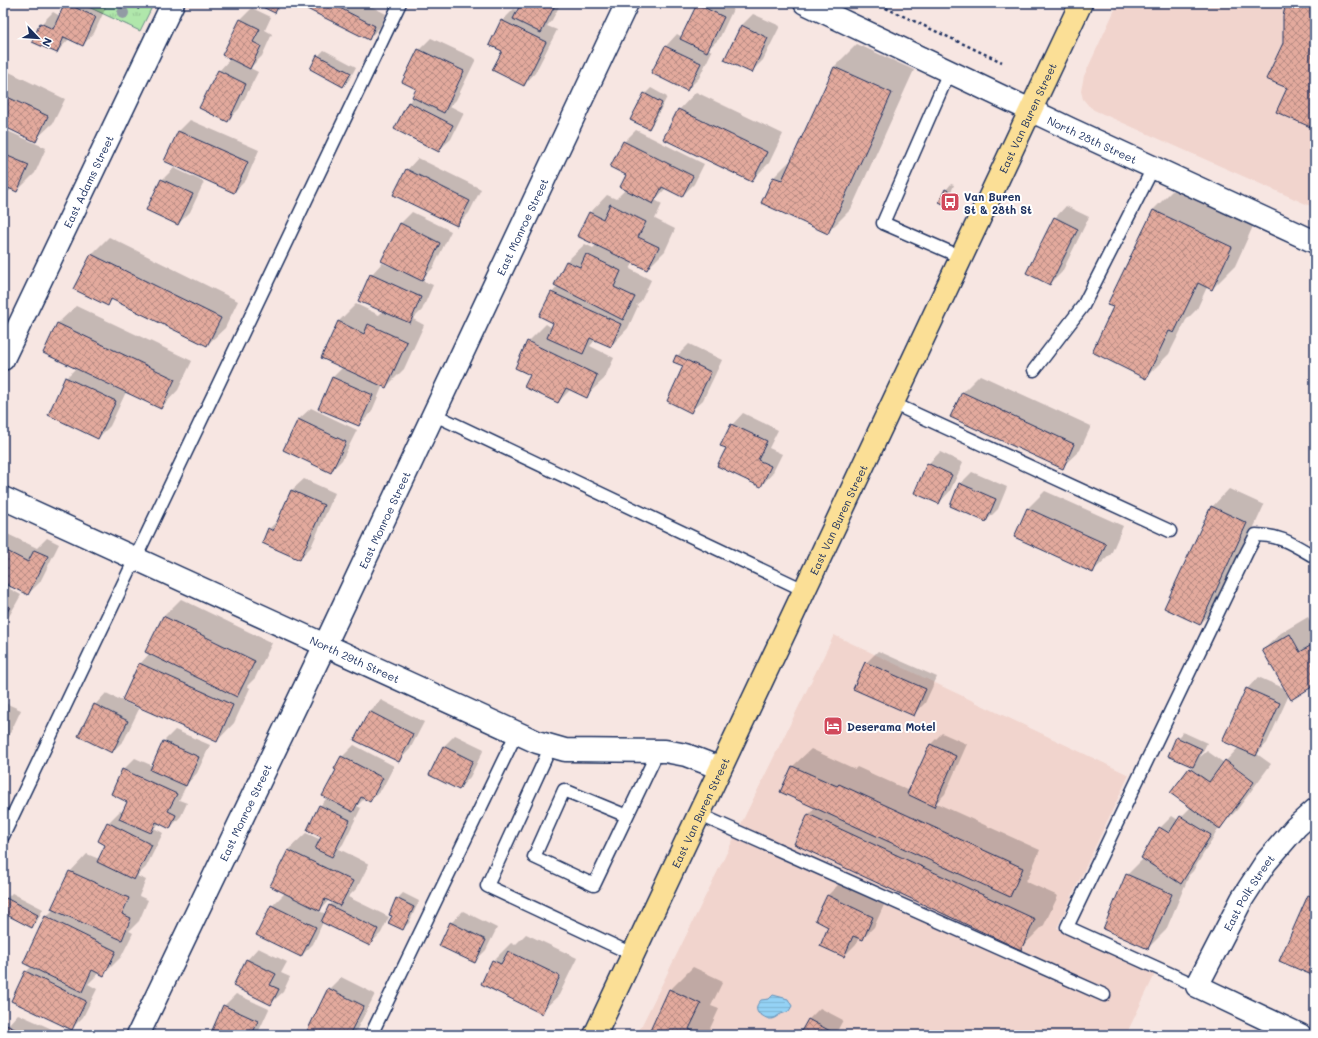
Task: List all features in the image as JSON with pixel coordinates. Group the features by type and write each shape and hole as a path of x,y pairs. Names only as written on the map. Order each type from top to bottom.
{"main road":[{"name":"East Van Buren Street","path":"595,1035 1081,3"}],"street":[{"name":"East Adams Street","path":"3,359 173,3"},
{"name":"East Monroe Street","path":"138,1035 325,645 627,3"},
{"name":"North 28th Street","path":"805,3 1153,168 1315,242"},
{"name":"North 29th Street","path":"3,498 537,742 565,750 665,751 686,755 720,768"},
{"name":"East Polk Street","path":"1197,986 1242,899 1266,862 1296,827 1315,810"},
{"path":"1197,986 1300,1035"}],"lane":[{"path":"3,836 400,3"},
{"path":"949,72 883,223 961,257"},
{"path":"1034,370 1083,306 1153,168"},
{"path":"892,403 1170,531"},
{"path":"433,414 804,590"},
{"path":"1197,986 1067,927 1256,535 1269,535 1282,538 1315,557"},
{"path":"371,1035 517,732"},
{"path":"551,746 487,886 632,954"},
{"path":"627,816 564,790 534,857 594,885 627,816 658,751"},
{"path":"698,814 1104,995"}],"path":[{"path":"127,3 139,9"},
{"path":"876,3 1002,62"}],"shaded area":[{"path":"1118,3 1315,3 1315,208 1094,110 1088,105 1083,99 1081,91 1084,76"},
{"path":"834,635 1129,775 1057,928 1156,972 1126,1035 637,1035"}],"green space":[{"path":"80,3 154,3 140,31"}],"water":[{"path":"773,995 788,999 792,1006 788,1012 769,1019 758,1013 757,1008 761,1000 769,999"}],"building":[{"path":"65,3 96,17 83,46 64,37 57,53 32,42 40,23 53,29"},
{"path":"254,3 280,3 275,13"},
{"path":"295,3 330,3 375,26 369,40"},
{"path":"511,3 556,3 541,33 513,19 519,7"},
{"path":"1286,3 1315,3 1315,60 1313,63 1315,64 1315,129 1276,112 1287,88 1266,79 1283,43 1283,16"},
{"path":"697,4 724,17 707,52 680,39"},
{"path":"240,19 260,29 253,42 261,46 250,69 222,55"},
{"path":"501,20 546,42 524,86 492,70 502,51 489,45"},
{"path":"741,25 768,38 752,73 724,60"},
{"path":"665,46 701,63 687,91 651,73"},
{"path":"418,49 464,71 444,113 412,97 416,89 402,82"},
{"path":"317,55 351,73 343,87 310,69"},
{"path":"834,67 892,93 828,234 761,203 773,177 782,180"},
{"path":"218,70 246,84 228,122 199,108"},
{"path":"644,93 662,103 649,129 630,120"},
{"path":"3,95 48,116 36,142 3,126"},
{"path":"408,102 453,125 439,152 394,129"},
{"path":"678,109 767,152 752,182 663,139"},
{"path":"178,131 248,162 234,193 164,161"},
{"path":"623,141 693,176 682,197 662,187 653,204 620,187 626,175 610,167"},
{"path":"3,154 29,165 17,192 6,187 3,194"},
{"path":"406,169 470,201 457,226 393,195"},
{"path":"161,179 193,194 178,225 146,210"},
{"path":"945,189 949,191 943,204 939,202"},
{"path":"610,204 646,222 638,237 659,247 647,270 577,236 589,212 603,219"},
{"path":"1153,210 1232,247 1212,290 1198,283 1174,333 1169,331 1146,379 1092,352 1113,307 1107,305"},
{"path":"1054,217 1078,229 1050,285 1026,273"},
{"path":"400,223 440,243 422,281 381,261"},
{"path":"91,254 221,318 207,346 111,299 108,306 73,289"},
{"path":"586,254 621,271 614,287 635,297 623,320 554,285 566,261 580,267"},
{"path":"370,274 421,297 410,323 358,301"},
{"path":"551,292 621,324 611,347 590,338 583,354 547,338 553,323 539,316"},
{"path":"338,321 364,334 368,324 407,342 386,388 321,358"},
{"path":"57,323 175,379 161,409 43,353"},
{"path":"527,341 597,375 587,398 566,388 558,403 524,387 530,375 515,368"},
{"path":"676,355 711,372 691,413 667,401 683,366 673,362"},
{"path":"65,377 116,401 98,439 48,415"},
{"path":"332,377 373,395 359,426 318,409"},
{"path":"962,392 1074,444 1063,469 950,417"},
{"path":"298,419 346,442 331,473 283,450"},
{"path":"731,424 767,441 758,460 771,466 761,487 717,466 726,448 720,446"},
{"path":"927,463 952,475 939,504 914,493"},
{"path":"959,483 996,499 986,522 950,506"},
{"path":"291,490 324,505 300,560 262,543 268,528 273,531"},
{"path":"1211,506 1247,523 1200,625 1164,608"},
{"path":"1027,508 1106,544 1093,573 1014,537"},
{"path":"3,549 28,562 34,550 48,556 28,595 3,583"},
{"path":"3,603 10,607 3,619"},
{"path":"163,616 255,661 237,697 145,652"},
{"path":"1290,634 1300,652 1315,643 1315,685 1291,700 1262,650"},
{"path":"865,662 926,689 914,716 853,689"},
{"path":"139,663 233,705 217,742 122,700"},
{"path":"1246,688 1280,703 1256,756 1222,741"},
{"path":"94,704 128,721 112,753 78,736"},
{"path":"369,711 413,734 399,762 354,740"},
{"path":"1176,737 1202,749 1193,767 1168,756"},
{"path":"163,741 199,757 186,786 150,770"},
{"path":"930,744 956,756 934,807 907,794"},
{"path":"443,746 473,761 459,790 429,775"},
{"path":"341,756 383,778 370,802 361,797 353,812 322,796 336,770 334,769"},
{"path":"1225,760 1254,782 1220,829 1170,793 1189,768 1209,782"},
{"path":"792,766 837,786 839,784 1023,868 1010,897 780,792"},
{"path":"122,769 177,794 168,811 176,815 170,829 156,822 151,833 119,819 127,802 111,794"},
{"path":"319,805 350,820 332,857 315,849 321,837 307,830"},
{"path":"808,814 1035,919 1021,950 794,844"},
{"path":"1180,816 1211,835 1181,884 1141,858 1159,827 1169,833"},
{"path":"107,822 152,845 134,880 97,862 105,845 98,841"},
{"path":"288,850 353,881 340,906 325,899 320,911 270,886"},
{"path":"69,871 129,898 122,914 131,918 122,940 51,909"},
{"path":"1126,874 1172,894 1148,949 1103,929"},
{"path":"827,895 873,917 863,940 853,936 844,957 820,946 828,927 815,920"},
{"path":"1308,895 1315,898 1314,976 1279,961"},
{"path":"6,898 38,915 32,928 3,913 3,904"},
{"path":"396,898 414,907 403,930 388,923 392,916 389,915"},
{"path":"271,905 316,927 301,957 256,935"},
{"path":"329,905 378,929 370,946 321,922"},
{"path":"45,916 116,951 104,976 92,970 82,992 23,963"},
{"path":"450,922 486,940 475,963 439,946"},
{"path":"508,951 560,976 542,1014 481,984 492,960 501,964"},
{"path":"246,959 276,974 270,985 279,989 271,1005 233,986"},
{"path":"25,971 86,1001 72,1030 11,1001"},
{"path":"328,988 364,1006 349,1035 314,1035 307,1031"},
{"path":"669,989 701,1004 689,1029 696,1033 695,1035 648,1035"},
{"path":"223,1005 258,1021 252,1035 210,1035"},
{"path":"808,1019 832,1032 830,1035 799,1035"},
{"path":"6,1025 28,1035 3,1035"}],"place":[{"name":"Van Buren St & 28th St","path":"950,202"},
{"name":"Deserama Motel","path":"833,726"}]}
